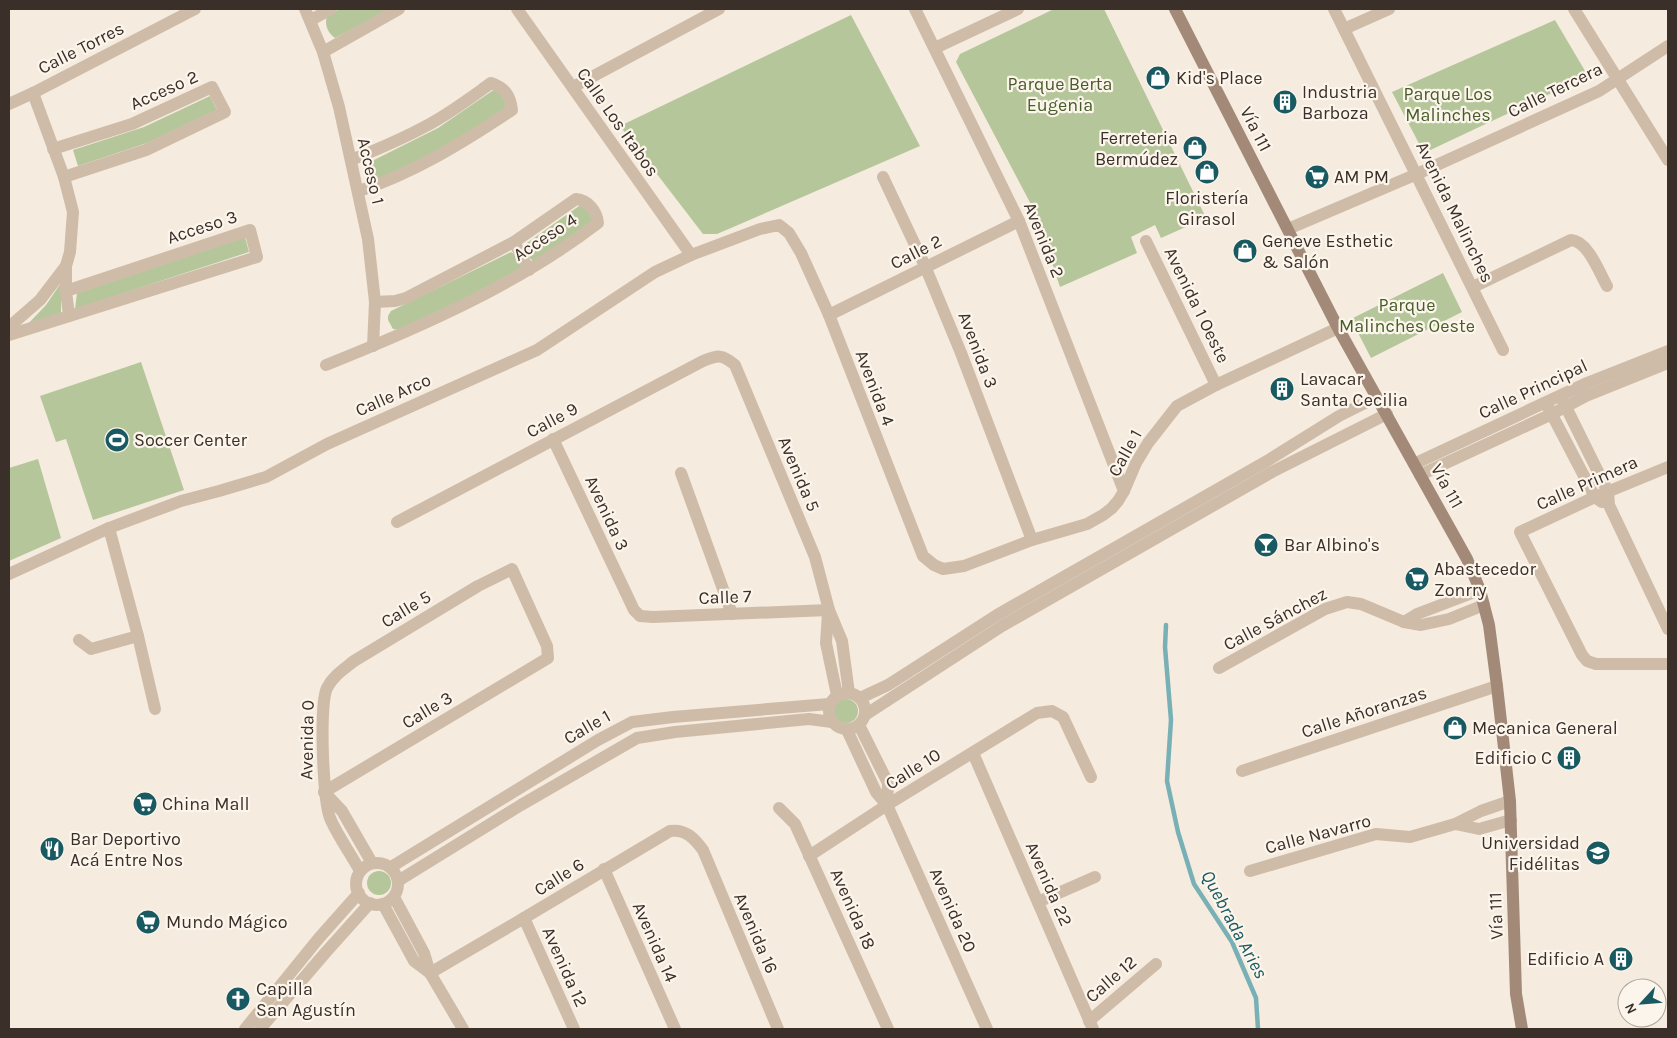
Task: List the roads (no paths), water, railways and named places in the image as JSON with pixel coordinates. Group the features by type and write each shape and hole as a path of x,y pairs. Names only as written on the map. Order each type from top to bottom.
{"main road":[{"name":"Vía 111","path":"1175,9 1338,328 1467,559 1480,590 1489,626 1498,686 1510,801 1516,994 1522,1029"}],"street":[{"name":"Calle Torres","path":"9,104 195,9"},
{"path":"308,14 331,9"},
{"path":"324,52 399,9"},
{"name":"Calle Los Itabos","path":"517,9 691,255"},
{"path":"573,87 719,9"},
{"name":"Avenida 2","path":"915,9 1018,220 1124,491"},
{"path":"935,48 1018,9"},
{"name":"Avenida Malinches","path":"1334,9 1503,350"},
{"path":"1344,29 1389,9"},
{"path":"1574,9 1668,160"},
{"name":"Acceso 1","path":"308,14 324,52 359,191 368,238 376,302 373,346"},
{"path":"1618,78 1668,46"},
{"name":"Calle Tercera","path":"1288,229 1417,174 1599,91 1618,78"},
{"path":"351,160 427,126 491,83 502,87 510,98 512,110 451,150 375,186 359,191"},
{"name":"Acceso 2","path":"53,149 132,124 212,87 225,112 146,150 64,177"},
{"path":"9,335 70,316 66,291 66,266 70,252 73,212 64,177 33,93"},
{"name":"Avenida 3","path":"883,177 926,266 1032,540"},
{"name":"Acceso 4","path":"326,365 373,346 490,291 529,270 598,223 597,216 589,204 576,199 514,242 406,298 395,301 376,302"},
{"name":"Calle 2","path":"829,315 1018,220"},
{"name":"Calle Arco","path":"9,574 109,528 181,501 266,477 327,444 537,350 655,272 691,255 760,229 780,225"},
{"name":"Avenida 4","path":"780,225 789,233 801,253 829,315 915,538 923,556 934,565"},
{"name":"Acceso 3","path":"66,291 250,230 257,257 70,316"},
{"path":"1473,287 1571,240 1577,240 1586,248 1607,286"},
{"name":"Avenida 1 Oeste","path":"1146,241 1216,385"},
{"path":"514,242 529,270"},
{"path":"9,327 40,300 66,266"},
{"name":"Calle 1","path":"934,565 943,569 964,566 1032,540 1087,524 1103,515 1112,508 1124,491 1136,463 1148,443 1177,406 1216,385 1338,328"},
{"name":"Calle Principal","path":"1417,470 1563,401 1587,383 1668,351"},
{"name":"Calle 9","path":"396,522 703,361 714,356 726,357"},
{"name":"Avenida 5","path":"726,357 735,365 815,556 829,610 826,644 844,698"},
{"name":"Calle Principal","path":"1563,401 1586,396 1668,363"},
{"path":"1270,466 1340,416 1377,396"},
{"path":"1563,401 1608,492 1609,505 1668,629"},
{"path":"1549,408 1595,497 1609,505"},
{"path":"1000,621 857,724 836,726 832,722 828,710 844,698 888,685 1270,466 1387,414"},
{"name":"Avenida 3","path":"553,439 630,602"},
{"name":"Calle Primera","path":"1668,467 1595,497 1520,532 1582,655 1587,661 1596,664 1668,664"},
{"path":"681,473 732,614"},
{"path":"109,528 138,636 155,709"},
{"name":"Calle 5","path":"326,689 336,675 354,661 478,586 512,569 547,646 548,658"},
{"path":"1404,622 1417,614 1480,590"},
{"name":"Calle 7","path":"630,602 640,616 829,610"},
{"name":"Calle Sánchez","path":"1219,668 1325,609 1347,602 1361,604 1404,622 1421,625 1449,619 1484,604"},
{"path":"79,640 91,650 138,636"},
{"name":"Calle 3","path":"324,792 548,658"},
{"name":"Calle Añoranzas","path":"1242,771 1498,686"},
{"name":"Avenida 0","path":"326,689 323,712 324,792 330,818 360,871"},
{"name":"Calle 1","path":"390,867 632,722 844,698"},
{"name":"Avenida 20","path":"844,698 865,709 857,724 876,792 887,805 988,1029"},
{"name":"Calle 10","path":"809,856 887,805 1037,713 1052,711 1063,717 1091,777"},
{"path":"673,717 674,732"},
{"name":"Calle 1","path":"398,881 521,805 637,738 674,732 809,719 832,722"},
{"name":"Avenida 22","path":"972,753 1091,1025"},
{"name":"Avenida 0","path":"324,792 342,811 372,863"},
{"path":"514,792 521,805"},
{"name":"Calle Navarro","path":"1250,871 1376,834 1410,837 1455,824 1481,811 1510,801"},
{"name":"Avenida 18","path":"779,808 795,824 888,1029"},
{"name":"Calle Navarro","path":"1455,824 1478,829 1511,820"},
{"name":"Calle 6","path":"430,973 670,830 679,830 688,834 702,850"},
{"name":"Avenida 16","path":"702,850 778,1029"},
{"path":"245,1029 376,904 394,897 398,887 396,873 390,867 378,862 372,863 360,871 356,882 358,893 365,901 376,904 414,961 430,973"},
{"name":"Avenida 14","path":"604,870 675,1029"},
{"path":"1038,902 1095,877"},
{"path":"260,1029 319,938 358,893"},
{"path":"394,897 424,953 430,973 463,1029"},
{"name":"Avenida 12","path":"524,918 574,1029"},
{"name":"Calle 12","path":"1091,1025 1156,964"}],"waterway":[{"name":"Quebrada Aries","path":"1166,625 1165,647 1171,720 1167,781 1178,832 1194,884 1232,942 1256,998 1258,1029"}],"place":[{"name":"Kid's Place","path":"1158,78"},
{"name":"Industria Barboza","path":"1285,102"},
{"name":"Ferreteria Bermúdez","path":"1195,148"},
{"name":"Floristería Girasol","path":"1207,172"},
{"name":"AM PM","path":"1317,177"},
{"name":"Geneve Esthetic & Salón","path":"1245,251"},
{"name":"Lavacar Santa Cecilia","path":"1282,389"},
{"name":"Soccer Center","path":"117,440"},
{"name":"Bar Albino's","path":"1266,545"},
{"name":"Abastecedor Zonrry","path":"1417,579"},
{"name":"Mecanica General","path":"1455,728"},
{"name":"Edificio C","path":"1569,758"},
{"name":"China Mall","path":"145,804"},
{"name":"Bar Deportivo Acá Entre Nos","path":"52,849"},
{"name":"Universidad Fidélitas","path":"1598,853"},
{"name":"Mundo Mágico","path":"148,922"},
{"name":"Edificio A","path":"1621,959"},
{"name":"Capilla San Agustín","path":"238,999"}],"park label":[{"name":"Parque Berta Eugenia","path":"1060,94"},
{"name":"Parque Los Malinches","path":"1448,104"},
{"name":"Parque Malinches Oeste","path":"1407,315"}]}
